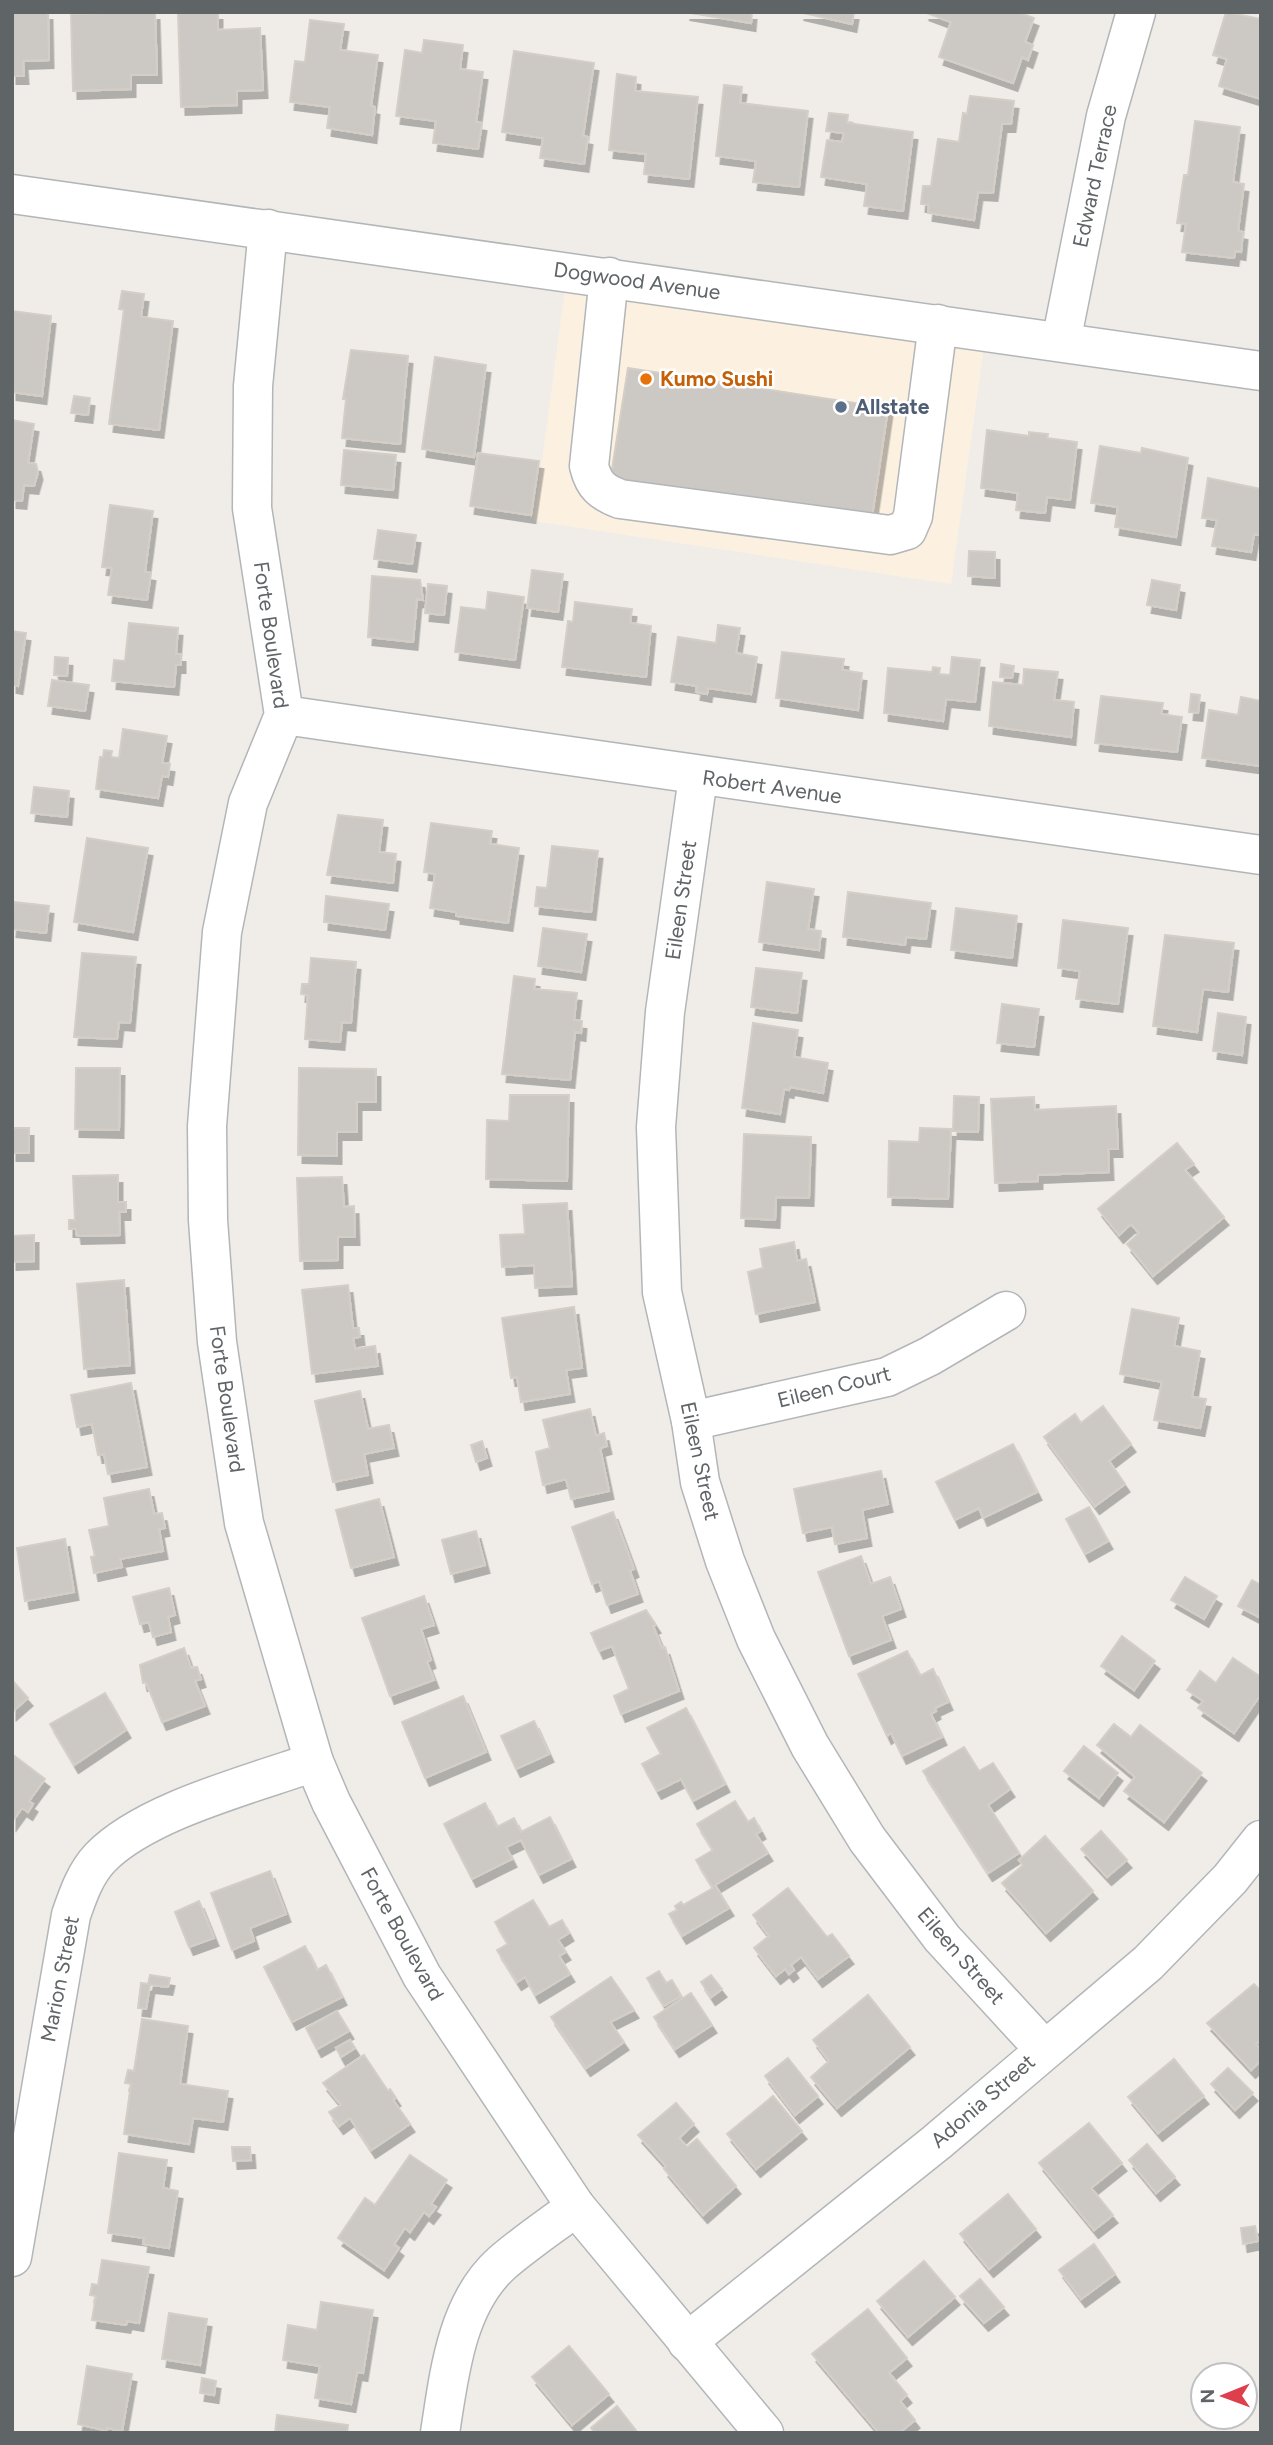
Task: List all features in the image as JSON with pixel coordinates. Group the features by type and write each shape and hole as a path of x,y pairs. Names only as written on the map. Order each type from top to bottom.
{"street":[{"name":"Edward Terrace","path":"1061,342 1105,116 1136,12"},
{"name":"Dogwood Avenue","path":"12,194 1261,370"},
{"name":"Forte Boulevard","path":"268,229 253,386 252,508 284,715 247,803 222,932 207,1126 208,1220 217,1342 244,1523 314,1762 331,1802 422,1976 576,2207 764,2433"},
{"path":"609,277 589,466 593,481 620,499 890,535 907,530 913,516 939,324"},
{"name":"Robert Avenue","path":"284,715 1261,855"},
{"name":"Eileen Street","path":"698,776 665,1012 656,1127 662,1293 691,1421 700,1482 724,1561 756,1639 810,1746 867,1839 942,1938 1044,2049"},
{"name":"Eileen Court","path":"691,1421 887,1377 930,1356 1006,1311"},
{"name":"Marion Street","path":"12,2257 24,2111 71,1915 85,1879 100,1857 153,1820 314,1762"},
{"name":"Adonia Street","path":"687,2342 937,2141 1148,1963 1230,1879 1261,1840"},
{"path":"440,2433 452,2358 472,2301 501,2264 576,2207"}],"shaded area":[{"path":"566,281 985,339 951,584 534,521"}],"building":[{"path":"12,12 48,12 49,60 23,61 24,76 12,76"},
{"path":"155,12 157,75 131,75 131,89 73,91 71,14"},
{"path":"178,12 218,12 218,30 260,28 263,90 237,91 237,105 181,107"},
{"path":"685,12 752,12 751,23"},
{"path":"799,12 854,12 852,24"},
{"path":"924,12 1018,12 1034,18 1025,42 1033,45 1028,60 1022,57 1013,83 939,57 951,22"},
{"path":"1226,12 1261,19 1261,99 1219,86 1227,59 1213,55"},
{"path":"310,20 344,24 340,50 378,55 371,106 375,107 372,135 327,128 330,107 290,102 295,61 305,62"},
{"path":"424,40 463,45 460,69 483,72 476,122 482,123 478,149 433,143 436,121 396,116 405,50 422,53"},
{"path":"514,51 594,63 583,136 588,137 584,164 540,158 543,138 502,132"},
{"path":"617,74 636,77 635,91 698,97 689,179 644,174 646,154 609,150"},
{"path":"724,85 742,87 740,103 808,111 799,187 753,182 756,161 716,156"},
{"path":"970,96 1014,101 1011,124 1002,124 993,193 978,192 974,220 928,213 929,205 921,204 923,186 931,186 938,139 959,142 963,113 967,114"},
{"path":"829,113 848,115 847,123 913,132 903,211 864,206 867,184 821,177 827,140 842,142 844,133 826,131"},
{"path":"1195,121 1240,127 1233,182 1244,184 1238,231 1243,232 1241,252 1235,251 1234,258 1182,252 1186,224 1177,223 1184,175 1188,175"},
{"path":"122,291 144,294 141,317 173,321 159,430 109,424 124,310 119,309"},
{"path":"12,311 51,316 42,396 12,392"},
{"path":"351,350 408,356 400,444 342,438 346,399 343,399"},
{"path":"435,357 486,365 474,457 422,449"},
{"path":"628,368 888,408 871,523 610,482"},
{"path":"74,396 90,398 88,415 71,413"},
{"path":"12,420 34,424 28,463 36,464 38,472 34,486 24,485 22,501 12,500"},
{"path":"987,430 1029,436 1029,432 1048,434 1047,438 1077,442 1070,500 1047,497 1045,513 1016,510 1018,493 981,488"},
{"path":"1100,446 1141,453 1142,448 1188,458 1176,537 1115,527 1118,507 1091,503"},
{"path":"344,450 396,455 393,490 341,485"},
{"path":"478,453 539,461 531,515 470,506"},
{"path":"1208,478 1261,489 1261,535 1254,534 1251,552 1212,546 1217,520 1202,518"},
{"path":"110,505 153,511 145,572 151,573 147,600 108,595 112,568 102,567"},
{"path":"378,530 416,535 412,564 374,559"},
{"path":"969,551 995,552 995,578 968,576"},
{"path":"532,570 563,574 558,612 527,608"},
{"path":"372,576 420,580 423,600 417,599 413,642 368,637"},
{"path":"1152,580 1180,585 1176,610 1147,605"},
{"path":"428,584 447,586 444,615 425,613"},
{"path":"488,592 524,597 515,660 455,652 461,607 486,610"},
{"path":"575,602 632,609 630,623 651,626 646,677 562,667 568,621 573,622"},
{"path":"129,623 178,628 176,654 181,654 181,665 176,665 174,687 112,681 114,660 125,661"},
{"path":"718,625 740,628 736,653 757,657 751,694 708,688 707,694 696,692 697,686 671,682 678,637 716,643"},
{"path":"12,631 26,633 18,686 12,685"},
{"path":"782,652 844,659 842,670 862,673 858,710 776,698"},
{"path":"55,657 68,658 67,676 54,675"},
{"path":"952,657 980,660 975,702 946,699 943,721 884,713 888,668 932,672 933,667 940,668 939,674 950,675"},
{"path":"1001,664 1014,666 1012,678 1000,677"},
{"path":"1024,669 1058,672 1054,700 1074,702 1071,737 989,726 993,682 1023,685"},
{"path":"52,680 89,685 85,711 48,706"},
{"path":"1191,694 1200,695 1198,713 1189,712"},
{"path":"1101,696 1163,703 1161,714 1182,717 1177,752 1095,743"},
{"path":"1241,697 1261,701 1261,766 1202,758 1209,710 1238,715"},
{"path":"123,729 167,736 162,763 170,764 168,777 162,776 158,798 96,789 100,757 103,757 104,750 112,751 111,757 119,758"},
{"path":"34,787 69,791 67,817 31,813"},
{"path":"338,815 383,820 379,852 396,854 393,883 327,875"},
{"path":"431,823 492,831 490,844 519,848 508,923 456,916 456,912 430,908 435,874 424,872"},
{"path":"87,838 148,848 133,932 74,922"},
{"path":"552,846 598,851 591,912 535,906 537,887 547,888"},
{"path":"767,882 814,889 808,929 821,931 819,950 759,942"},
{"path":"848,892 931,903 926,939 906,937 905,945 843,937"},
{"path":"326,896 389,904 385,930 324,922"},
{"path":"14,902 49,906 46,933 12,929"},
{"path":"956,908 1017,916 1012,958 951,950"},
{"path":"1063,920 1128,928 1118,1004 1076,999 1080,971 1058,968"},
{"path":"543,928 587,934 581,972 538,966"},
{"path":"1165,935 1234,943 1228,992 1203,989 1197,1032 1153,1026"},
{"path":"82,953 136,957 130,1023 119,1022 117,1039 74,1037"},
{"path":"311,958 356,962 351,1023 342,1022 340,1042 305,1039 308,995 301,994 302,984 309,984"},
{"path":"756,968 802,973 797,1013 751,1007"},
{"path":"514,976 535,979 534,989 577,993 574,1020 582,1021 581,1033 575,1032 570,1080 502,1074"},
{"path":"1002,1004 1039,1009 1034,1047 997,1043"},
{"path":"1218,1013 1246,1017 1242,1055 1213,1051"},
{"path":"753,1023 798,1030 794,1057 828,1063 823,1093 790,1087 789,1090 784,1089 780,1114 742,1108"},
{"path":"76,1068 120,1068 119,1130 75,1129"},
{"path":"299,1068 376,1069 376,1102 357,1102 357,1132 337,1132 337,1156 298,1155"},
{"path":"510,1095 569,1095 567,1181 486,1179 487,1120 509,1121"},
{"path":"954,1096 979,1097 978,1132 953,1131"},
{"path":"1034,1097 1035,1110 1116,1106 1118,1149 1108,1149 1109,1172 1038,1175 1038,1181 995,1183 991,1099"},
{"path":"12,1128 29,1128 29,1153 12,1153"},
{"path":"920,1128 951,1129 948,1199 888,1197 889,1141 919,1142"},
{"path":"744,1134 811,1137 809,1198 776,1197 775,1220 741,1218"},
{"path":"1177,1143 1194,1164 1185,1170 1224,1217 1153,1276 1127,1244 1139,1233 1131,1224 1119,1235 1098,1209"},
{"path":"118,1175 118,1202 126,1202 126,1212 119,1212 120,1235 77,1236 76,1229 69,1229 69,1220 75,1220 73,1176"},
{"path":"342,1177 344,1207 354,1206 355,1237 338,1237 338,1260 300,1261 297,1178"},
{"path":"567,1203 572,1286 535,1288 534,1265 502,1267 500,1235 525,1234 523,1205"},
{"path":"34,1235 34,1261 12,1262 12,1236"},
{"path":"794,1242 797,1261 806,1259 815,1302 756,1314 748,1272 763,1268 760,1249"},
{"path":"124,1280 130,1365 84,1369 77,1284"},
{"path":"348,1285 353,1328 359,1328 360,1337 353,1338 355,1349 375,1346 378,1366 312,1374 302,1290"},
{"path":"574,1307 582,1368 566,1370 570,1394 521,1402 517,1377 511,1378 502,1318"},
{"path":"1132,1309 1179,1318 1174,1346 1200,1351 1192,1397 1206,1399 1200,1428 1154,1420 1162,1382 1120,1374"},
{"path":"131,1383 147,1467 108,1474 104,1454 98,1455 92,1424 77,1427 71,1395"},
{"path":"360,1391 368,1429 389,1425 394,1448 364,1454 368,1475 333,1482 315,1401"},
{"path":"1103,1406 1131,1444 1109,1461 1125,1484 1095,1506 1044,1437 1075,1414 1081,1423"},
{"path":"590,1409 596,1436 604,1433 607,1446 600,1448 609,1491 571,1499 566,1479 543,1485 536,1452 550,1448 543,1420"},
{"path":"482,1441 487,1458 476,1462 471,1445"},
{"path":"1013,1444 1037,1492 983,1518 979,1508 955,1520 936,1482"},
{"path":"881,1471 888,1504 862,1510 867,1538 835,1544 832,1527 803,1533 794,1489"},
{"path":"149,1489 154,1514 162,1513 165,1528 159,1529 163,1551 120,1559 122,1567 94,1573 91,1557 95,1556 89,1530 109,1526 104,1498"},
{"path":"379,1499 394,1557 351,1568 336,1510"},
{"path":"1089,1507 1108,1541 1085,1554 1066,1519"},
{"path":"613,1512 634,1569 630,1571 638,1594 607,1605 599,1581 592,1584 572,1527"},
{"path":"476,1531 485,1565 451,1574 442,1540"},
{"path":"65,1539 74,1592 25,1601 17,1548"},
{"path":"861,1556 871,1584 890,1577 901,1609 882,1616 891,1640 849,1656 818,1572"},
{"path":"1185,1577 1217,1596 1204,1619 1171,1600"},
{"path":"1252,1580 1261,1585 1261,1618 1238,1606"},
{"path":"169,1588 175,1615 168,1617 171,1632 153,1637 149,1622 140,1624 133,1597"},
{"path":"424,1596 434,1625 421,1629 431,1660 427,1662 434,1680 390,1696 362,1618"},
{"path":"646,1610 656,1625 653,1626 662,1648 665,1647 679,1691 621,1714 614,1696 629,1689 612,1646 599,1651 591,1633"},
{"path":"1122,1636 1155,1661 1134,1690 1101,1666"},
{"path":"184,1648 191,1668 197,1667 201,1679 195,1681 205,1706 162,1722 146,1682 143,1683 140,1665"},
{"path":"907,1651 920,1676 933,1669 948,1702 935,1708 936,1711 931,1714 942,1737 902,1756 891,1733 887,1736 858,1674"},
{"path":"1233,1658 1261,1677 1261,1694 1234,1733 1198,1708 1203,1701 1187,1690 1200,1671 1216,1683"},
{"path":"12,1680 28,1698 12,1712"},
{"path":"105,1693 126,1730 74,1765 50,1724"},
{"path":"463,1696 486,1752 425,1778 402,1722"},
{"path":"686,1708 725,1784 693,1801 681,1779 657,1791 642,1764 661,1754 647,1728"},
{"path":"534,1721 549,1754 516,1769 501,1736"},
{"path":"1114,1724 1131,1737 1140,1725 1202,1773 1164,1822 1124,1791 1135,1777 1097,1745"},
{"path":"1084,1746 1118,1773 1099,1798 1064,1771"},
{"path":"964,1747 979,1771 993,1763 1010,1789 988,1805 1019,1853 988,1873 923,1771"},
{"path":"12,1754 45,1779 29,1801 33,1804 28,1812 22,1808 12,1822"},
{"path":"735,1801 748,1822 754,1818 761,1831 756,1834 768,1853 715,1885 729,1908 682,1936 669,1914 677,1910 675,1906 681,1902 683,1905 713,1888 696,1860 713,1850 697,1824"},
{"path":"485,1803 497,1827 514,1818 521,1832 550,1817 571,1859 539,1875 521,1840 506,1847 512,1859 472,1879 444,1824"},
{"path":"1101,1831 1127,1860 1107,1877 1081,1849"},
{"path":"1045,1836 1093,1891 1046,1933 1002,1883 1023,1865 1019,1860"},
{"path":"270,1871 286,1914 250,1928 254,1941 232,1950 211,1893"},
{"path":"788,1888 827,1937 832,1934 849,1956 818,1979 801,1957 791,1965 794,1970 789,1974 785,1969 776,1976 754,1948 769,1936 753,1915"},
{"path":"533,1900 549,1927 562,1920 569,1933 558,1940 566,1952 559,1956 570,1974 535,1995 525,1977 517,1982 497,1950 508,1944 495,1922"},
{"path":"199,1901 214,1938 189,1947 175,1912"},
{"path":"305,1946 317,1970 326,1965 342,1997 292,2022 264,1967"},
{"path":"659,1971 666,1983 672,1980 681,1996 664,2006 647,1978"},
{"path":"150,1975 170,1978 168,1987 150,1985 146,2009 138,2008 141,1983 148,1984"},
{"path":"711,1975 722,1989 711,1997 701,1982"},
{"path":"611,1977 634,2010 610,2022 624,2042 586,2068 551,2017"},
{"path":"1254,1984 1261,1991 1261,2040 1256,2044 1261,2050 1261,2060 1251,2070 1207,2023"},
{"path":"691,1993 712,2025 675,2049 654,2017"},
{"path":"868,1995 910,2047 837,2108 811,2077 829,2061 813,2040"},
{"path":"337,2011 349,2031 317,2049 306,2028"},
{"path":"142,2019 188,2026 180,2084 228,2091 223,2122 193,2118 189,2144 124,2134 131,2084 125,2083 128,2070 134,2071"},
{"path":"350,2040 355,2048 341,2057 336,2048"},
{"path":"364,2055 388,2091 390,2089 396,2098 393,2100 410,2124 371,2150 350,2118 339,2126 329,2112 341,2105 323,2083"},
{"path":"788,2058 818,2096 795,2115 765,2076"},
{"path":"1174,2059 1204,2096 1158,2133 1128,2097"},
{"path":"1228,2068 1253,2093 1235,2110 1211,2084"},
{"path":"773,2096 802,2131 756,2169 727,2134"},
{"path":"676,2103 694,2124 679,2138 687,2147 697,2139 736,2186 703,2215 664,2169 666,2166 638,2135"},
{"path":"1089,2123 1122,2163 1091,2188 1113,2215 1094,2230 1039,2163"},
{"path":"1147,2144 1175,2177 1156,2193 1129,2160"},
{"path":"232,2147 250,2147 251,2160 233,2161"},
{"path":"119,2153 167,2160 163,2188 178,2191 169,2248 143,2244 144,2238 108,2233"},
{"path":"410,2155 447,2180 431,2204 436,2207 429,2216 424,2212 410,2232 405,2228 394,2244 399,2248 384,2270 338,2238 365,2198 375,2205"},
{"path":"1008,2194 1036,2229 989,2269 960,2234"},
{"path":"1255,2226 1258,2241 1243,2244 1241,2228"},
{"path":"1094,2244 1115,2274 1081,2299 1059,2270"},
{"path":"102,2260 149,2267 139,2323 127,2321 126,2325 92,2320 96,2296 90,2295 92,2284 98,2285"},
{"path":"924,2261 955,2297 908,2337 877,2301"},
{"path":"980,2279 1004,2307 984,2323 960,2296"},
{"path":"321,2302 373,2310 363,2373 357,2372 351,2404 315,2398 320,2366 283,2360 288,2325 317,2330"},
{"path":"868,2309 907,2358 889,2373 907,2395 900,2401 915,2420 899,2433 879,2433 812,2354"},
{"path":"169,2313 207,2319 200,2365 162,2359"},
{"path":"569,2346 609,2394 572,2425 532,2377"},
{"path":"87,2366 132,2374 122,2431 107,2428 107,2431 78,2424"},
{"path":"202,2378 216,2381 214,2395 200,2393"},
{"path":"617,2406 638,2433 595,2433 591,2428"},
{"path":"277,2415 348,2425 347,2433 275,2433"}],"place":[{"name":"Kumo Sushi","path":"646,379"},
{"name":"Allstate","path":"841,407"}]}
